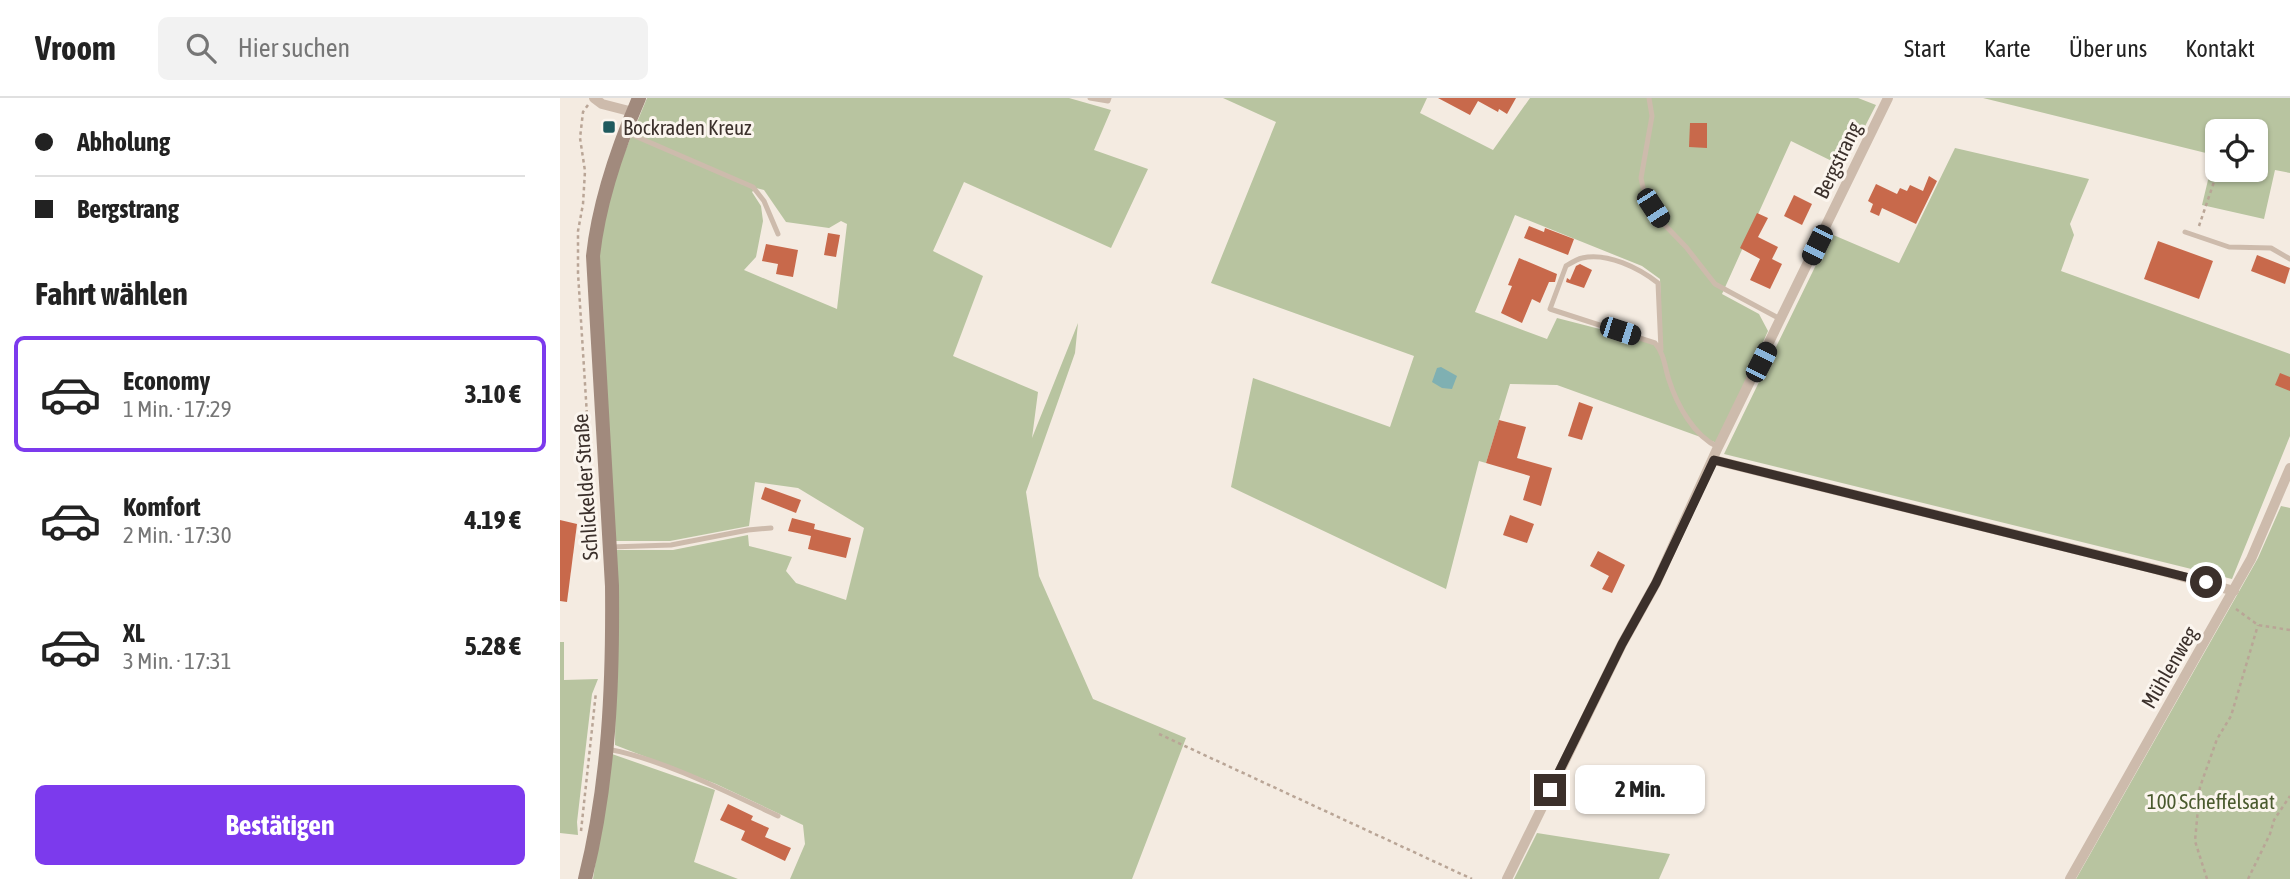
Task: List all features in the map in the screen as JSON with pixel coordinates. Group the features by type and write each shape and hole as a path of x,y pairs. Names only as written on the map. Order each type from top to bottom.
{"main road":[{"name":"Schlickelder Straße","path":"585,879 601,798 607,749 612,639 610,547 593,256 606,185 639,98"}],"street":[{"name":"Bergstrang","path":"1507,879 1622,644 1656,583 1718,447 1888,98"},
{"path":"595,99 602,104 633,112"},
{"path":"1714,460 2234,591"},
{"name":"Mühlenweg","path":"2070,879 2228,603 2251,559 2290,468"}],"lane":[{"path":"1090,98 1108,101 1109,98"},
{"path":"1649,98 1652,116 1641,178 1645,196 1660,220 1686,247 1715,284 1782,320"},
{"path":"625,131 753,187 764,201 778,234"},
{"path":"2185,232 2229,247 2271,248 2290,259"},
{"path":"1661,350 1656,344 1644,339 1550,309 1566,266 1581,258 1598,257 1639,270 1658,283 1661,350 1671,388 1698,431 1718,447"},
{"path":"610,547 671,545 771,528"},
{"path":"607,749 630,754 692,778 778,816"}],"path":[{"path":"591,471 578,273 578,231 585,171 580,138 583,112 595,99"},
{"path":"2196,236 2214,182"},
{"path":"2228,603 2258,625 2290,630"},
{"path":"2207,879 2195,841 2200,787 2217,739 2231,716 2258,625"},
{"path":"582,837 580,827 594,696 597,690"},
{"path":"1160,734 1472,879"},
{"path":"2248,879 2274,820 2290,796"}],"green space":[{"path":"647,98 1069,98 1111,110 1094,150 1148,169 1111,248 964,182 933,251 983,276 953,356 1038,392 1032,438 1078,323 1075,353 1026,492 1039,576 1093,699 1186,738 1132,879 790,879 805,844 803,825 716,784 615,745 615,550 673,550 748,535 749,546 792,557 786,571 796,583 846,600 864,528 798,488 755,482 749,526 670,541 614,541 598,257 612,183","holes":["756,188 764,190 786,222 829,228 841,221 847,224 837,309 744,270 756,257 763,221 761,206 752,192"]},
{"path":"1223,98 1427,98 1420,113 1493,150 1530,98 1858,98 1876,105 1844,167 1791,141 1722,294 1759,314 1768,331 1717,443 1557,385 1510,384 1486,463 1479,461 1446,589 1231,487 1253,378 1390,427 1414,356 1211,283 1276,122","holes":["1515,215 1642,266 1660,279 1662,345 1557,318 1547,339 1475,312"]},
{"path":"1983,98 2290,98 2290,173 2275,170 2264,219 2202,205 2208,182 2268,182 2268,119 2205,119 2205,153"},
{"path":"1955,148 2089,179 2070,224 2074,235 2061,271 2290,354 2290,436 2232,579 1724,454 1831,234 1899,263"},
{"name":"100 Scheffelsaat","path":"2281,506 2290,508 2290,879 2076,879 2258,558"},
{"path":"560,642 564,642 564,680 598,679 592,694 577,822 578,835 560,833"},
{"path":"612,754 715,790 694,862 738,879 593,879"},
{"path":"1537,833 1670,854 1659,879 1514,879"}],"water":[{"path":"1441,367 1457,376 1452,389 1442,388 1432,382 1437,368"}],"building":[{"path":"1438,98 1516,98 1507,114 1478,101 1470,115"},
{"path":"1690,123 1707,123 1707,148 1689,147"},
{"path":"1929,176 1937,181 1916,224 1882,208 1879,216 1870,212 1873,204 1868,201 1876,184 1897,194 1900,188 1907,191 1910,185 1923,191"},
{"path":"1794,195 1812,204 1802,225 1784,216"},
{"path":"1757,213 1768,218 1758,237 1778,247 1772,259 1782,264 1770,289 1750,280 1760,259 1740,248"},
{"path":"1529,226 1544,232 1545,228 1574,239 1568,255 1524,238"},
{"path":"828,233 840,235 836,257 824,255"},
{"path":"2158,241 2213,261 2199,299 2144,279"},
{"path":"766,244 798,250 793,277 776,274 778,264 762,261"},
{"path":"2257,255 2290,268 2285,284 2251,271"},
{"path":"1519,258 1557,274 1555,282 1549,282 1540,303 1532,299 1522,323 1501,313"},
{"path":"1580,264 1592,270 1584,288 1566,282"},
{"path":"2280,373 2290,377 2290,391 2275,385"},
{"path":"1579,402 1593,407 1582,440 1568,436"},
{"path":"1499,420 1526,427 1517,458 1552,468 1541,506 1523,500 1530,476 1486,463"},
{"path":"765,487 801,500 796,513 761,499"},
{"path":"1510,515 1534,524 1527,543 1503,535"},
{"path":"792,518 815,524 814,529 851,538 846,558 808,549 811,536 788,531"},
{"path":"560,520 577,524 567,602 560,601"},
{"path":"1598,551 1625,565 1612,593 1602,589 1609,576 1590,566"},
{"path":"728,804 753,816 751,820 769,828 765,837 791,848 785,861 741,840 745,831 720,820"}],"place":[{"name":"Bockraden Kreuz","path":"609,127"}],"route":[{"path":"1550,790 1622,644 1656,583 1714,460 2206,582"}]}
